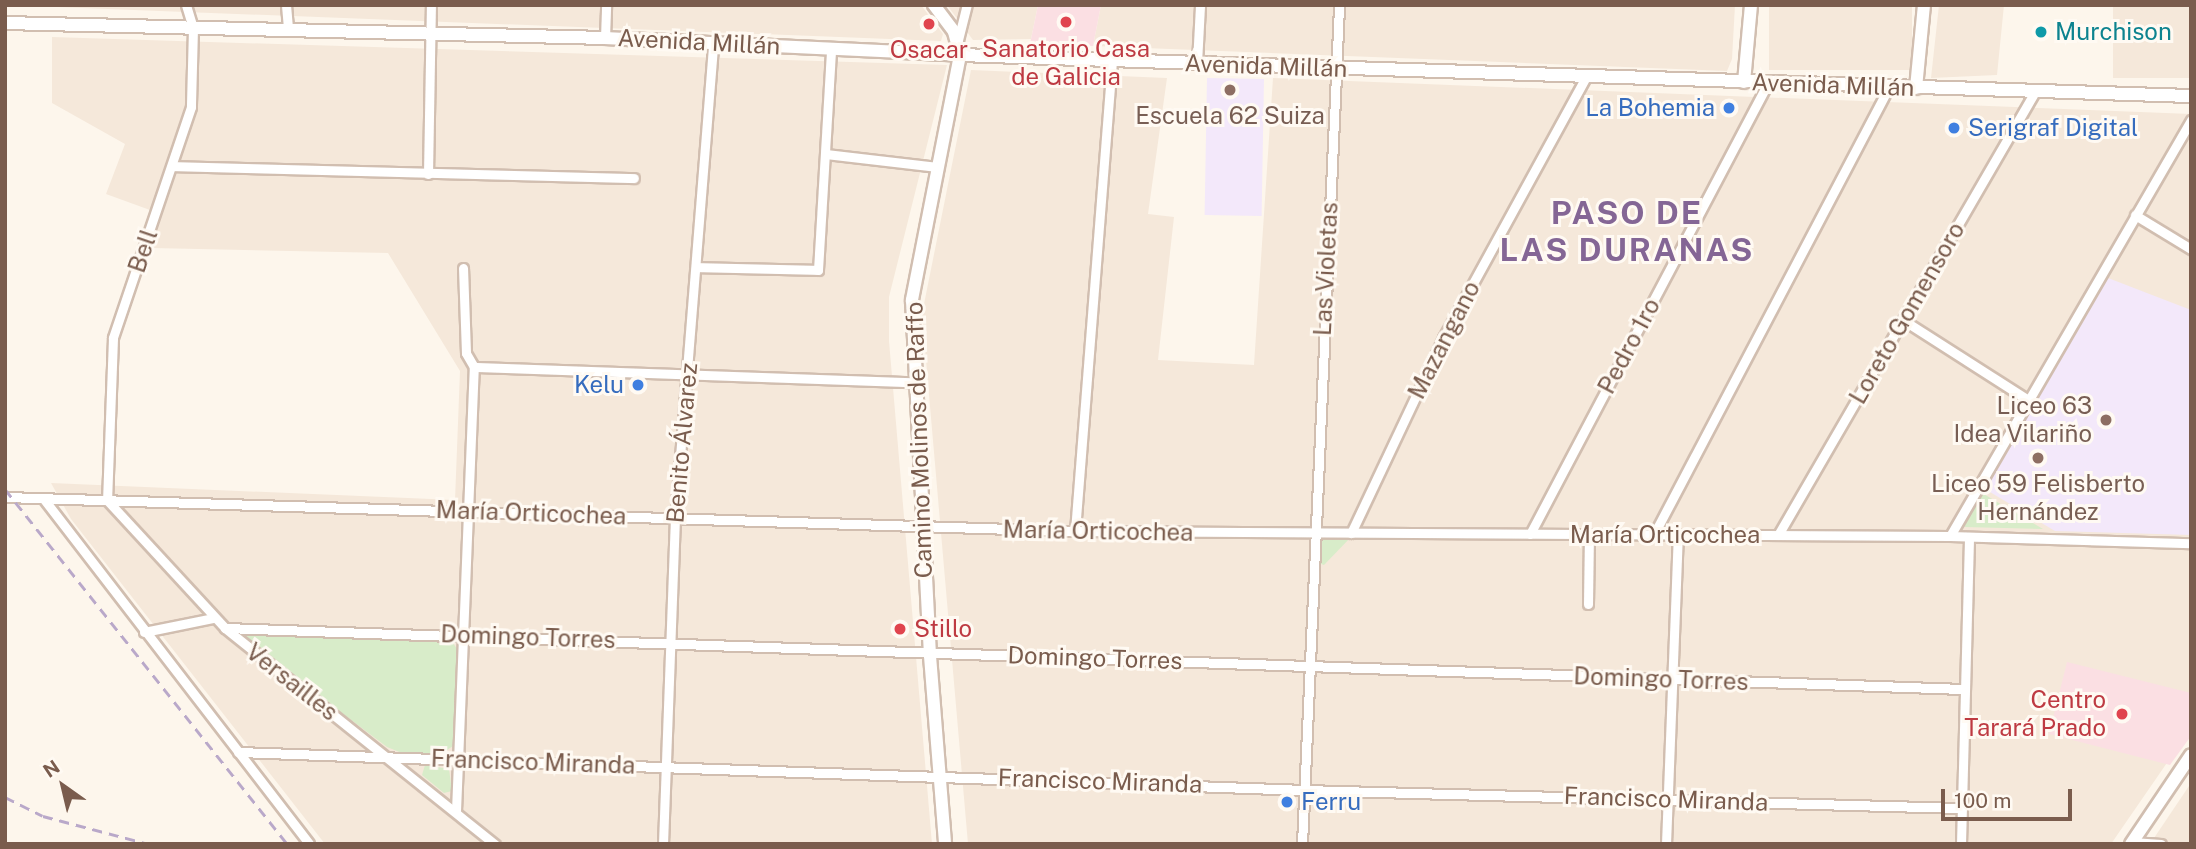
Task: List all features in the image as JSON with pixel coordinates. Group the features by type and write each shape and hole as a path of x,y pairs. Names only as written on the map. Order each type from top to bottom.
{"main road":[{"name":"Camino Molinos de Raffo","path":"934,5 958,40 960,55 912,300 922,527 945,844"},
{"path":"1744,82 1751,5"},
{"path":"1916,88 1924,5"},
{"name":"Avenida Millán","path":"5,23 605,38 1112,61 2191,96"},
{"path":"2132,843 2191,755"}],"street":[{"name":"Bell","path":"107,499 113,338 191,107 193,28 186,5"},
{"path":"286,5 288,30"},
{"path":"428,174 431,5"},
{"path":"605,38 606,5"},
{"path":"958,40 967,5"},
{"path":"1197,63 1200,5"},
{"name":"Las Violetas","path":"1313,533 1339,5"},
{"name":"Benito Álvarez","path":"663,844 675,519 713,42"},
{"path":"696,267 818,270 831,48"},
{"path":"1075,531 1112,61"},
{"name":"Mazangano","path":"1350,533 1443,338 1586,77"},
{"name":"Pedro 1ro","path":"1530,534 1768,83"},
{"path":"1654,534 1889,88"},
{"name":"Loreto Gomensoro","path":"1778,535 2036,90"},
{"path":"1950,536 2191,120"},
{"path":"826,153 937,167"},
{"path":"173,166 634,178"},
{"path":"2135,215 2191,249"},
{"path":"456,811 474,367 466,353 463,268"},
{"path":"1903,320 2028,400"},
{"path":"474,367 914,382"},
{"name":"María Orticochea","path":"5,497 1075,531 1950,536 2191,543"},
{"path":"43,498 309,844"},
{"name":"Versailles","path":"107,499 213,618 495,844"},
{"path":"1302,844 1313,533"},
{"path":"1588,604 1589,534"},
{"path":"1666,844 1678,534"},
{"path":"1961,844 1969,537"},
{"path":"144,632 168,630 213,618"},
{"name":"Domingo Torres","path":"225,628 1965,689"},
{"path":"159,652 168,630"},
{"name":"Francisco Miranda","path":"238,752 939,774 1304,790 1962,807"},
{"path":"2132,843 2161,844"}],"shaded area":[{"path":"5,5 921,5 943,34 941,41"},
{"path":"947,5 1038,5 1031,39 973,40"},
{"name":"Sanatorio Casa de Galicia","path":"1038,5 1101,5 1093,46 1030,44"},
{"path":"1101,5 1735,5 1732,59 1727,71 1093,46"},
{"path":"1769,5 1912,5 1912,70 1769,70"},
{"path":"1939,5 2004,5 1997,75 1931,78"},
{"path":"2113,5 2191,5 2191,78 2113,78"},
{"path":"52,37 947,65 889,297 889,341 932,844 325,844 71,519 51,483 455,500 460,371 388,253 152,248 161,214 106,194 125,144 52,103"},
{"path":"971,70 1167,78 1148,214 1174,217 1158,360 1254,365 1273,78 2191,114 2191,728 2111,844 968,844 922,314"},
{"path":"1207,78 1264,79 1262,216 1205,215"},
{"path":"2108,278 2191,310 2191,535 2055,531 1985,489"},
{"name":"Centro Tarará Prado","path":"2067,662 2191,693 2191,736 2170,765 2049,734"},
{"path":"2191,783 2191,844 2150,844"}],"green space":[{"path":"1982,493 2043,529 1964,527"},
{"path":"1322,537 1351,537 1324,565 1316,562"},
{"path":"249,632 453,643 459,652 453,746 441,754 402,753 387,747 257,649 245,638"},
{"path":"425,765 449,769 452,791 444,793 422,775"}],"railway":[{"path":"5,489 287,844"},
{"path":"5,797 43,816 149,844"}],"place":[{"name":"Sanatorio Casa de Galicia","path":"1066,22"},
{"name":"Osacar","path":"929,24"},
{"name":"Murchison","path":"2041,32"},
{"name":"Escuela 62 Suiza","path":"1230,90"},
{"name":"La Bohemia","path":"1729,108"},
{"name":"Serigraf Digital","path":"1954,128"},
{"name":"Kelu","path":"638,385"},
{"name":"Liceo 63 Idea Vilariño","path":"2106,420"},
{"name":"Liceo 59 Felisberto Hernández","path":"2038,458"},
{"name":"Stillo","path":"900,629"},
{"name":"Centro Tarará Prado","path":"2122,714"},
{"name":"Ferru","path":"1287,802"}],"district":[{"name":"PASO DE LAS DURANAS","path":"1627,232"}]}
